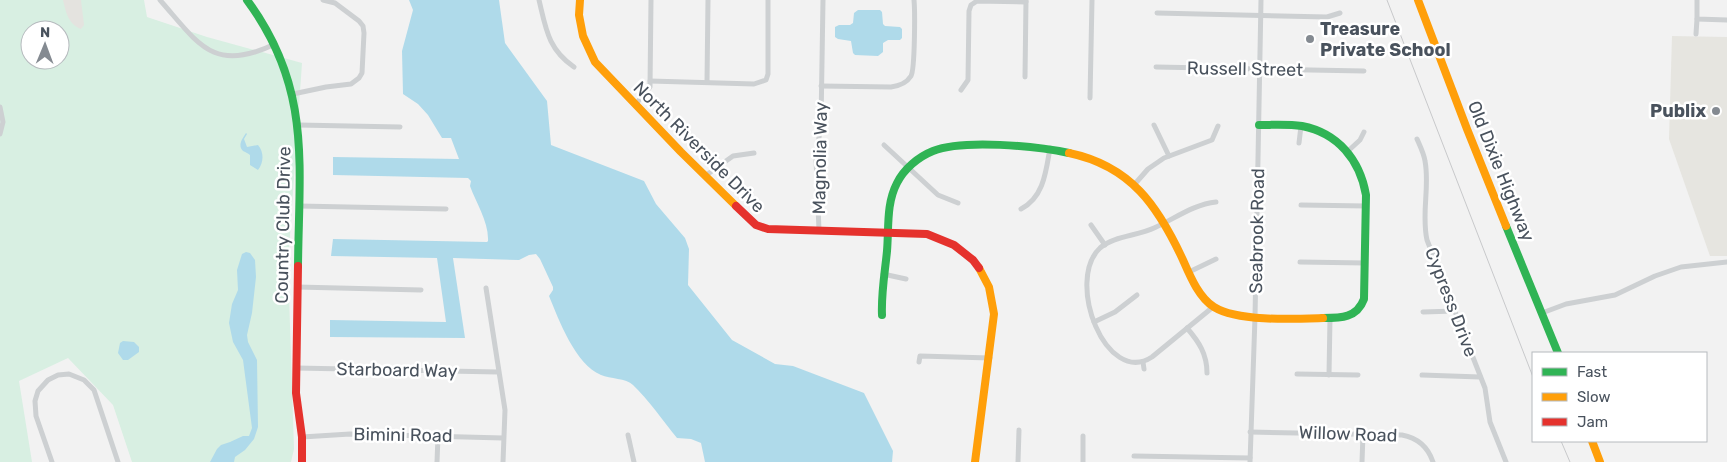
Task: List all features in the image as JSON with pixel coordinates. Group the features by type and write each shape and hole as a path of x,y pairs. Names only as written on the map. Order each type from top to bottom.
{"street":[{"path":"160,0 194,39 214,52 228,56 244,56 275,44"},
{"name":"Country Club Drive","path":"247,0 259,16 284,64 293,94 298,125 299,206 296,368 297,407 302,437 302,462"},
{"path":"293,94 326,86 350,84 359,78 362,73 363,26 335,3 323,0"},
{"path":"539,0 544,27 550,42 562,57 574,67"},
{"name":"North Riverside Drive","path":"580,0 582,36 591,56 602,71 705,176 759,227 768,229 917,233 941,238 960,248 977,266 989,287 993,303 994,325 975,462"},
{"path":"635,105 650,87 650,0"},
{"path":"707,82 708,0"},
{"path":"650,81 754,84 766,80 768,74 768,0"},
{"name":"Magnolia Way","path":"819,230 816,159 821,123 822,0"},
{"name":"Magnolia Way","path":"821,86 891,87 900,86 906,82 913,72 914,0"},
{"path":"1090,98 1092,0"},
{"name":"Seabrook Road","path":"1250,460 1255,317 1261,0"},
{"name":"Old Dixie Highway","path":"1418,0 1467,128 1558,352"},
{"path":"1696,34 1697,0"},
{"path":"961,90 968,80 969,11 971,5 977,1 1026,1 1025,77"},
{"path":"1158,13 1326,17 1340,13"},
{"path":"1697,19 1727,20"},
{"name":"Russell Street","path":"1156,68 1364,71"},
{"path":"0,107 3,122 0,134"},
{"path":"298,125 400,127"},
{"path":"1154,125 1169,156"},
{"path":"882,315 881,295 889,212 892,196 898,181 908,168 926,154 951,146 1050,148 1090,159 1111,169 1134,185 1154,205 1203,298 1213,307 1231,315 1345,318 1354,314 1361,306 1364,297 1366,206 1363,178 1356,164 1347,152 1326,135 1301,126 1259,125"},
{"path":"1134,185 1148,169 1169,156 1209,141 1213,138 1218,126"},
{"path":"1299,143 1301,126"},
{"path":"1347,152 1360,140 1364,132"},
{"name":"Cypress Drive","path":"1417,139 1426,168 1425,226 1427,240 1480,377 1487,397 1490,422 1506,462"},
{"path":"884,145 938,195 958,203"},
{"path":"1021,209 1032,202 1040,191 1050,148"},
{"path":"705,176 733,156 754,153"},
{"path":"1426,207 1431,192"},
{"path":"1213,307 1152,357 1143,362 1128,361 1119,356 1106,344 1094,322 1088,302 1087,278 1094,257 1105,245 1165,223 1205,203 1216,202"},
{"path":"1301,205 1366,206"},
{"path":"299,206 446,209"},
{"path":"1091,225 1105,245"},
{"path":"1189,272 1216,259"},
{"path":"1300,262 1365,263"},
{"path":"1542,312 1566,304 1615,295 1655,276 1681,268 1700,264 1727,262"},
{"path":"883,274 906,279"},
{"path":"298,287 421,290"},
{"path":"486,288 505,410 503,462"},
{"path":"1094,322 1114,312 1137,295"},
{"path":"1423,312 1455,311"},
{"path":"1329,375 1330,318"},
{"path":"1187,328 1201,347 1206,361 1207,372"},
{"path":"919,362 920,356 990,358"},
{"path":"1143,362 1144,369"},
{"name":"Starboard Way","path":"296,368 498,372"},
{"path":"1297,374 1358,376"},
{"path":"52,462 35,409 38,391 42,385 51,378 61,375 72,375 84,380 92,387 118,462"},
{"path":"1422,376 1480,377"},
{"path":"1018,462 1019,430"},
{"name":"Willow Road","path":"1250,432 1402,435 1410,437 1423,445 1433,462"},
{"name":"Bimini Road","path":"302,437 350,434 503,438"},
{"path":"1362,462 1363,434"},
{"path":"628,435 634,462"},
{"path":"437,462 438,436"},
{"path":"1082,462 1083,436"},
{"path":"1592,442 1600,462"},
{"path":"1134,456 1250,460"}],"shaded area":[{"path":"1672,36 1727,37 1727,256 1710,256 1669,139"}],"green space":[{"path":"0,0 144,0 147,17 207,37 302,63 288,264 294,449 291,462 132,462 113,405 68,358 19,381 32,462 0,462"}],"sand":[{"path":"63,0 81,0 84,25 81,29 70,21"}],"water":[{"path":"409,0 499,0 505,43 547,101 551,145 644,181 656,204 685,238 689,249 688,285 732,340 775,364 793,366 864,393 893,451 892,462 705,462 701,443 691,439 677,438 633,385 626,381 601,375 583,361 569,340 558,317 549,296 553,287 536,254 519,260 453,258 465,338 330,337 330,320 446,322 437,258 331,256 333,239 488,241 484,220 470,186 471,181 468,178 333,175 333,157 459,159 451,138 442,138 428,115 418,104 403,94 402,51 413,10"},
{"path":"858,10 880,10 882,12 883,24 885,26 900,27 902,29 902,38 900,40 888,40 883,43 883,52 878,56 855,55 851,41 835,37 835,27 853,23 854,13"},
{"path":"246,133 244,139 247,147 258,145 262,154 258,170 250,165 250,155 241,149 241,142"},
{"path":"250,253 255,260 256,277 252,313 247,335 248,342 257,360 258,427 254,439 245,450 235,457 234,462 210,462 221,445 243,436 249,436 252,428 243,360 233,342 229,323 232,304 238,290 237,270 242,254"},
{"path":"123,341 134,342 139,347 139,352 128,360 123,360 118,353 120,343"}],"railway":[{"path":"1387,0 1532,374"},
{"path":"1561,442 1570,462"}],"traffic: fast":[{"path":"247,0 268,33 283,64 292,96 299,160 298,266"},
{"path":"1259,125 1302,126 1326,135 1345,150 1353,160 1363,182 1366,195 1364,299 1357,310 1348,316 1323,318"},
{"path":"882,315 891,199 897,183 912,164 933,151 962,145 1019,146 1069,153"},
{"path":"1506,226 1558,352"}],"traffic: slow":[{"path":"580,0 579,15 583,36 595,62 681,152 736,206"},
{"path":"1418,0 1506,226"},
{"path":"1069,153 1091,159 1109,168 1126,178 1140,191 1163,222 1199,292 1214,307 1224,312 1252,317 1283,319 1323,318"},
{"path":"975,462 994,314 989,287 979,268"},
{"path":"1592,442 1600,462"}],"traffic: jam":[{"path":"736,206 756,225 768,229 927,234 954,245 973,260 979,268"},
{"path":"298,266 296,393 302,437 302,462"}],"place":[{"name":"Treasure Private School","path":"1310,39"},
{"name":"Publix","path":"1716,111"}]}
